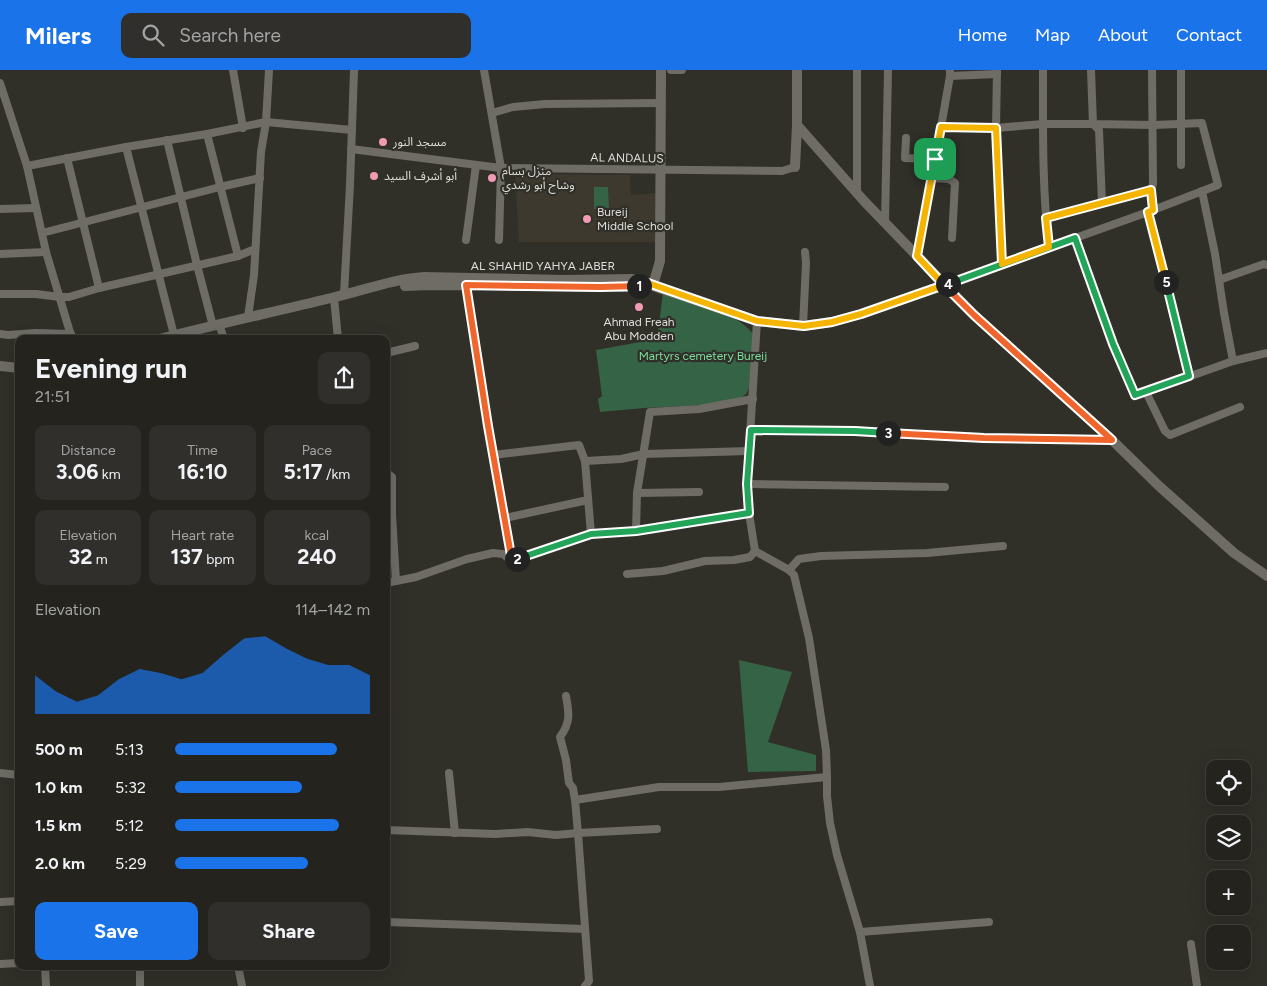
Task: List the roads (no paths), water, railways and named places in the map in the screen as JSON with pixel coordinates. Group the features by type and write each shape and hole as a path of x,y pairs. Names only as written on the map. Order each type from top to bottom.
{"street":[{"path":"233,70 243,128"},
{"path":"248,317 254,275 261,152 266,122 269,70"},
{"path":"338,335 337,298 350,186 354,70"},
{"path":"484,70 501,168 499,240"},
{"path":"649,284 660,261 660,70"},
{"path":"671,70 682,70"},
{"path":"791,70 797,70 795,167"},
{"path":"857,70 858,193"},
{"path":"885,223 888,70"},
{"path":"1044,70 1043,124 1046,218 1049,247"},
{"path":"1091,70 1093,124 1099,130 1102,203"},
{"path":"1152,70 1154,125 1151,211 1189,376"},
{"path":"1181,70 1181,165"},
{"path":"917,256 950,73 997,72 996,128 1002,264"},
{"path":"0,83 26,166 46,252 71,335"},
{"path":"492,113 513,107 545,104 660,103"},
{"path":"26,166 243,128 266,122 352,130"},
{"path":"941,127 996,128 1043,124 1154,125 1202,123 1218,185 944,285"},
{"path":"797,125 885,223 974,315 1234,553 1267,576"},
{"path":"207,134 238,256"},
{"path":"906,138 905,158 935,159"},
{"path":"167,140 197,265 219,330"},
{"path":"126,147 174,335"},
{"name":"AL ANDALUS","path":"351,149 501,168 782,171 795,167"},
{"path":"67,158 99,288"},
{"path":"466,240 476,165"},
{"path":"42,233 260,178"},
{"path":"932,178 949,179 955,183 952,238"},
{"path":"1046,218 1151,190"},
{"path":"1202,191 1233,361"},
{"path":"0,209 36,208"},
{"path":"1075,238 1113,344 1135,395 1233,361 1267,353"},
{"path":"0,294 69,296 238,256 255,249"},
{"path":"0,254 46,252"},
{"path":"804,326 805,252"},
{"path":"1219,280 1267,264"},
{"name":"AL SHAHID YAHYA JABER","path":"200,335 410,278 424,277 466,282 632,278 757,321 804,326 832,322 861,314 944,285"},
{"path":"466,282 493,455 512,561"},
{"name":"AL SHAHID YAHYA JABER","path":"174,335 219,330 248,317 337,298"},
{"path":"627,574 663,571 705,561 734,560 750,557 754,551 747,484 757,321"},
{"path":"17,335 36,333 54,335"},
{"path":"0,334 15,335"},
{"path":"390,352 415,346"},
{"path":"0,366 15,368"},
{"path":"0,373 15,374"},
{"path":"1146,392 1165,431 1170,435 1240,407"},
{"path":"636,531 637,493 650,412 699,409 753,399"},
{"path":"751,430 855,431 984,438 1112,440"},
{"path":"493,455 579,445 585,461 591,534"},
{"path":"585,461 621,459 644,454 749,451"},
{"path":"390,475 392,477 390,503"},
{"path":"747,484 945,487"},
{"path":"637,493 699,492"},
{"path":"505,518 588,500"},
{"path":"512,561 591,534 636,531 749,513"},
{"path":"390,521 395,544 396,581"},
{"path":"390,545 395,544"},
{"path":"789,570 799,559 814,557 927,553 1002,546"},
{"path":"754,551 789,570 794,575 809,638 826,750 827,796 830,823 837,855 860,932 870,986"},
{"path":"390,582 416,578 467,559 493,553 503,554 512,561"},
{"path":"566,696 569,712 567,728 560,736 569,783 573,788 575,800 589,981 585,986"},
{"path":"449,773 455,833"},
{"path":"0,774 15,775"},
{"path":"575,800 659,787 719,787 827,776"},
{"path":"390,830 495,834 528,832 556,835 657,829"},
{"path":"0,902 15,901"},
{"path":"390,922 585,929"},
{"path":"860,932 989,922"},
{"path":"1191,944 1197,986"},
{"path":"0,964 15,963"},
{"path":"45,970 46,986"},
{"path":"140,970 140,986"},
{"path":"239,970 242,986"}],"place":[{"name":"مسجد النور","path":"383,142"},
{"name":"أبو أشرف السيد","path":"374,176"},
{"name":"منزل بسام وشاح أبو رشدي","path":"492,178"},
{"name":"Bureij Middle School","path":"587,219"},
{"name":"Ahmad Freah Abu Modden","path":"639,307"}],"park label":[{"name":"Martyrs cemetery Bureij","path":"703,356"}]}
